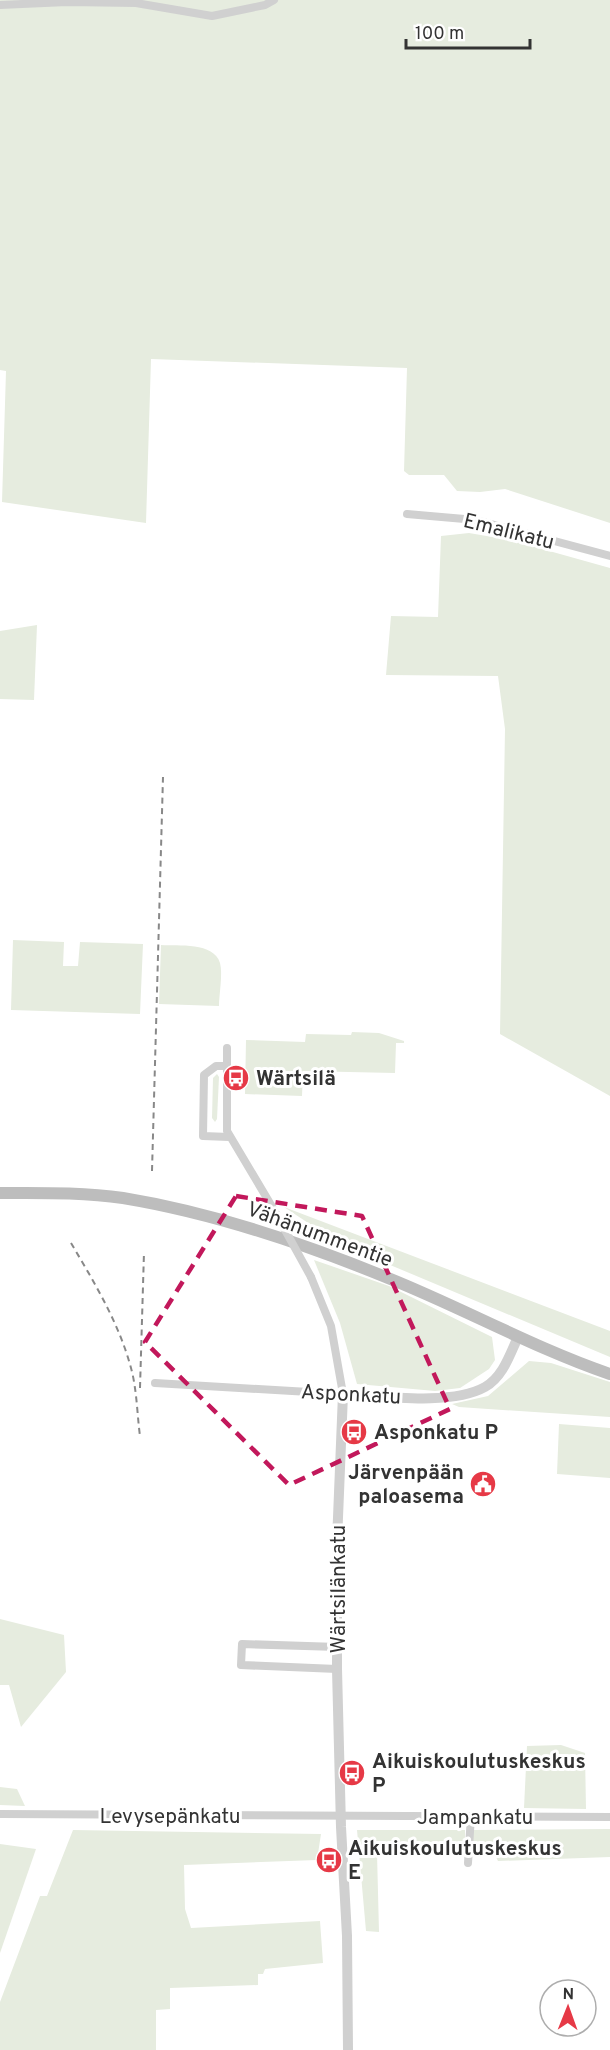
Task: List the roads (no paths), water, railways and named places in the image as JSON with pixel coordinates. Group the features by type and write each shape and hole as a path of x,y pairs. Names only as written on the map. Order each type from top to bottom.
{"main road":[{"name":"Vähänummentie","path":"0,1193 122,1198 214,1218 274,1236 389,1278 518,1337 610,1374"}],"street":[{"path":"0,5 68,2 136,3 212,16 265,5 274,0"},
{"name":"Emalikatu","path":"407,514 476,520 610,556"},
{"name":"Wärtsilänkatu","path":"227,1048 226,1122 229,1137 274,1210 311,1277 331,1326 343,1394 337,1542 337,1669 340,1817 347,1936 348,2050"},
{"path":"226,1066 216,1066 204,1075 203,1136 229,1137"},
{"name":"Asponkatu","path":"155,1383 436,1398 462,1395 487,1386 503,1369 518,1337"},
{"path":"337,1669 242,1665 242,1644 338,1647"},
{"name":"Levysepänkatu","path":"0,1814 340,1817"},
{"path":"468,1863 471,1816"},
{"name":"Jampankatu","path":"340,1817 610,1817"}],"railway":[{"path":"152,1171 163,777"},
{"path":"71,1243 105,1303 126,1351 135,1385 140,1436"},
{"path":"140,1388 144,1252"}],"place":[{"name":"Wärtsilä","path":"236,1078"},
{"name":"Asponkatu P","path":"354,1432"},
{"name":"Järvenpään paloasema","path":"483,1484"},
{"name":"Aikuiskoulutuskeskus P","path":"352,1773"},
{"name":"Aikuiskoulutuskeskus E","path":"329,1860"}]}
